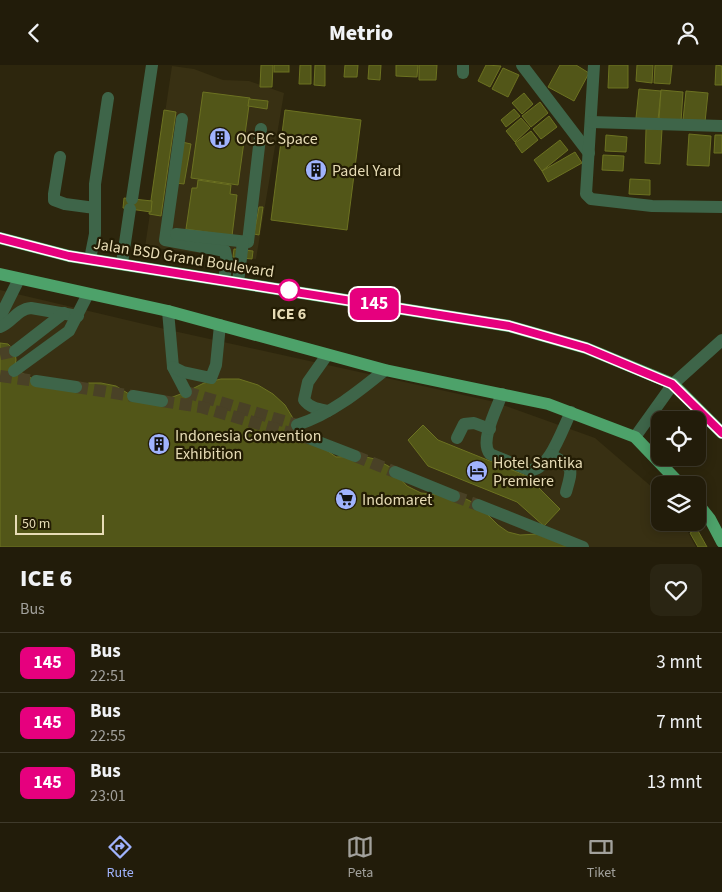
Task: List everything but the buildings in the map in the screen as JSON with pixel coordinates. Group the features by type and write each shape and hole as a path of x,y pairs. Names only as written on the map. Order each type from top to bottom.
{"main road":[{"name":"Jalan BSD Grand Boulevard","path":"0,238 69,256 509,326 586,348 672,384 722,433"},
{"path":"0,274 168,311 385,370 548,404 635,437 673,476"},
{"path":"706,514 722,542"}],"street":[{"path":"122,263 152,65"},
{"path":"522,65 589,153"},
{"path":"594,65 586,194 591,199 652,206 722,207"},
{"path":"90,259 95,233 96,175 108,98"},
{"path":"182,119 165,240 224,251 226,261 224,280"},
{"path":"590,122 722,126"},
{"path":"166,233 248,242 261,129"},
{"path":"60,157 54,200 65,204 95,208"},
{"path":"238,282 243,242"},
{"path":"0,317 18,279"},
{"path":"14,371 69,331 88,294"},
{"path":"0,327 8,323 25,308 78,316"},
{"path":"168,311 173,367 186,392"},
{"path":"15,351 64,313"},
{"path":"173,367 184,372 211,378 216,365 220,325"},
{"path":"635,437 672,384 722,340"},
{"path":"327,355 308,382 304,400 315,409 328,411"},
{"path":"297,425 315,419 353,396 385,370"},
{"path":"36,381 76,387"},
{"path":"502,394 486,440 487,451 490,455 534,470 540,467 551,455 571,412"},
{"path":"133,396 162,401"},
{"path":"457,438 464,424 474,423 490,429"},
{"path":"311,439 355,456"},
{"path":"551,455 568,465 570,469 571,475 566,492"},
{"path":"395,472 454,496"},
{"path":"478,505 583,547"}],"shaded area":[{"path":"172,66 194,69 223,80 249,81 284,93 256,259 145,247"},
{"path":"0,290 169,330 495,402 595,438 651,486 651,531 687,531 696,547 0,547"}],"tunnel":[{"path":"0,354 15,351"},
{"path":"0,376 36,381"},
{"path":"76,387 133,396"},
{"path":"186,392 297,425"},
{"path":"162,401 201,407 311,439"},
{"path":"355,456 395,472"},
{"path":"454,496 478,505"}],"bus line":[{"name":"145","path":"0,238 69,256 509,326 586,348 672,384 712,421 722,433"}],"place":[{"name":"OCBC Space","path":"220,138"},
{"name":"Padel Yard","path":"316,170"},
{"name":"ICE 6","path":"289,290"},
{"name":"Indonesia Convention Exhibition","path":"159,444"},
{"name":"Hotel Santika Premiere","path":"477,471"},
{"name":"Indomaret","path":"346,499"}]}
